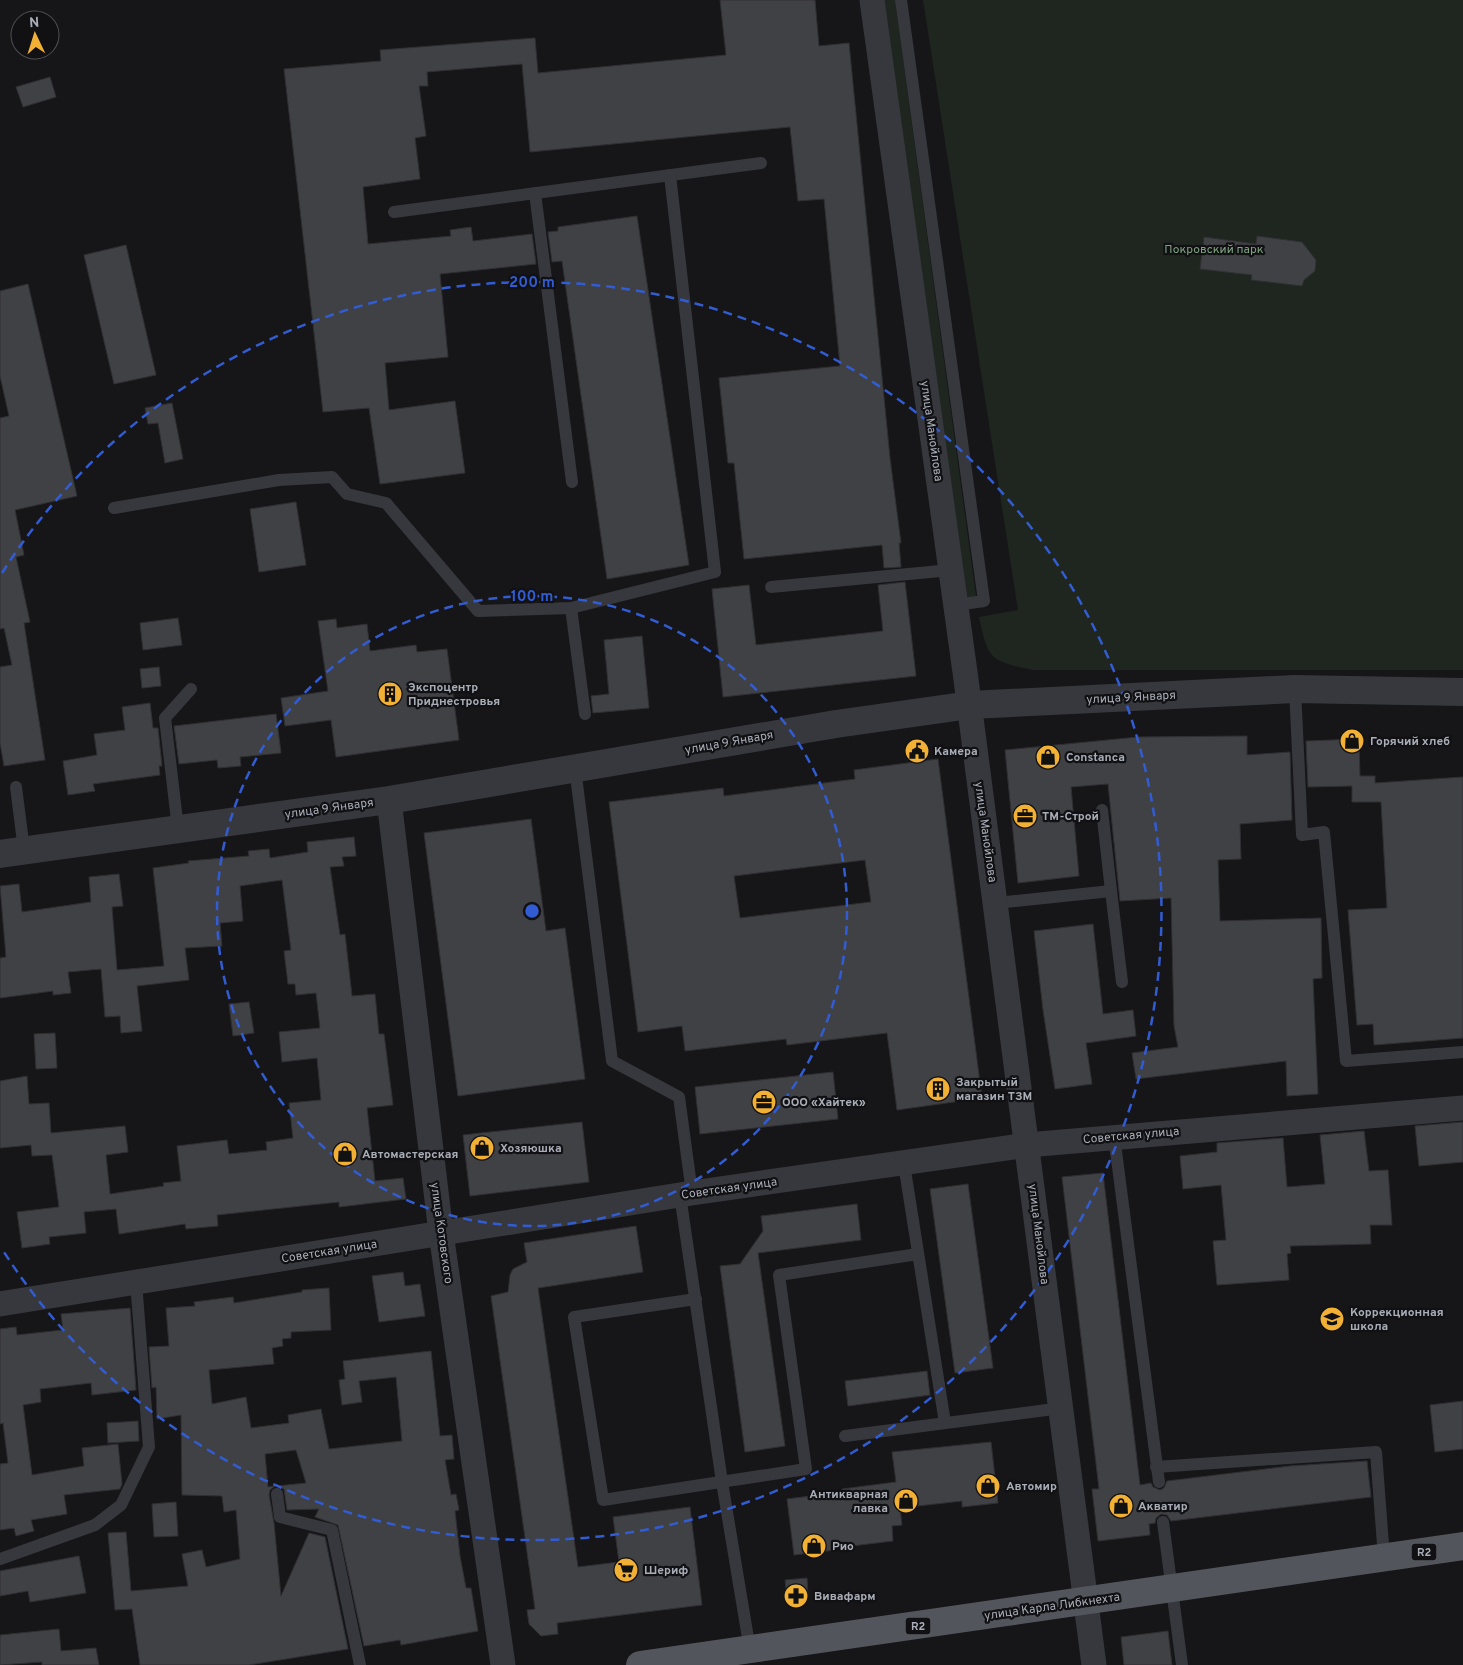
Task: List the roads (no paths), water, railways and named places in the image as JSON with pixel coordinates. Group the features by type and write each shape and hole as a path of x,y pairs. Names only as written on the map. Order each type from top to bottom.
{"main road":[{"name":"улица Карла Либкнехта","path":"640,1665 1463,1546"}],"street":[{"name":"улица Манойлова","path":"872,0 970,705 1094,1665"},
{"name":"улица 9 Января","path":"12,852 389,800 836,724 970,705 1295,689 1463,692"},
{"name":"улица Котовского","path":"389,800 441,1233 503,1665"},
{"name":"Советская улица","path":"0,1304 686,1194 1027,1145 1114,1136 1463,1108"}],"lane":[{"path":"901,0 984,601 956,605"},
{"path":"394,212 761,163"},
{"path":"114,508 280,480 332,477 347,494 386,503 478,611 571,608 716,572 670,175"},
{"path":"535,193 572,482"},
{"path":"771,587 951,570"},
{"path":"571,608 585,714"},
{"path":"178,829 164,718 191,689"},
{"path":"1295,689 1302,835 1324,832 1346,1061 1463,1052"},
{"path":"575,768 612,1061 679,1097 696,1299 722,1482 750,1650"},
{"path":"12,852 16,787"},
{"path":"1102,810 1122,982"},
{"path":"996,903 1111,892"},
{"path":"1114,1136 1159,1482"},
{"path":"904,1164 945,1423"},
{"path":"696,1299 574,1316 603,1500 806,1469 778,1274 918,1254"},
{"path":"0,1559 95,1525 121,1505 149,1447 136,1282"},
{"path":"846,1436 1062,1408"},
{"path":"1156,1467 1376,1452 1384,1558"},
{"path":"278,1494 280,1517 332,1530 360,1665"},
{"path":"1163,1522 1182,1665"}],"place":[{"name":"Экспоцентр Приднестровья","path":"390,694"},
{"name":"Горячий хлеб","path":"1352,741"},
{"name":"Камера","path":"917,751"},
{"name":"Constanca","path":"1048,757"},
{"name":"ТМ-Строй","path":"1025,816"},
{"name":"Закрытый магазин ТЗМ","path":"938,1089"},
{"name":"ООО «Хайтек»","path":"764,1102"},
{"name":"Хозяюшка","path":"482,1148"},
{"name":"Автомастерская","path":"345,1154"},
{"name":"Коррекционная школа","path":"1332,1319"},
{"name":"Автомир","path":"988,1486"},
{"name":"Антикварная лавка","path":"906,1501"},
{"name":"Акватир","path":"1121,1506"},
{"name":"Рио","path":"814,1546"},
{"name":"Шериф","path":"626,1570"},
{"name":"Вивафарм","path":"796,1596"}],"park label":[{"name":"Покровский парк","path":"1214,249"}]}
